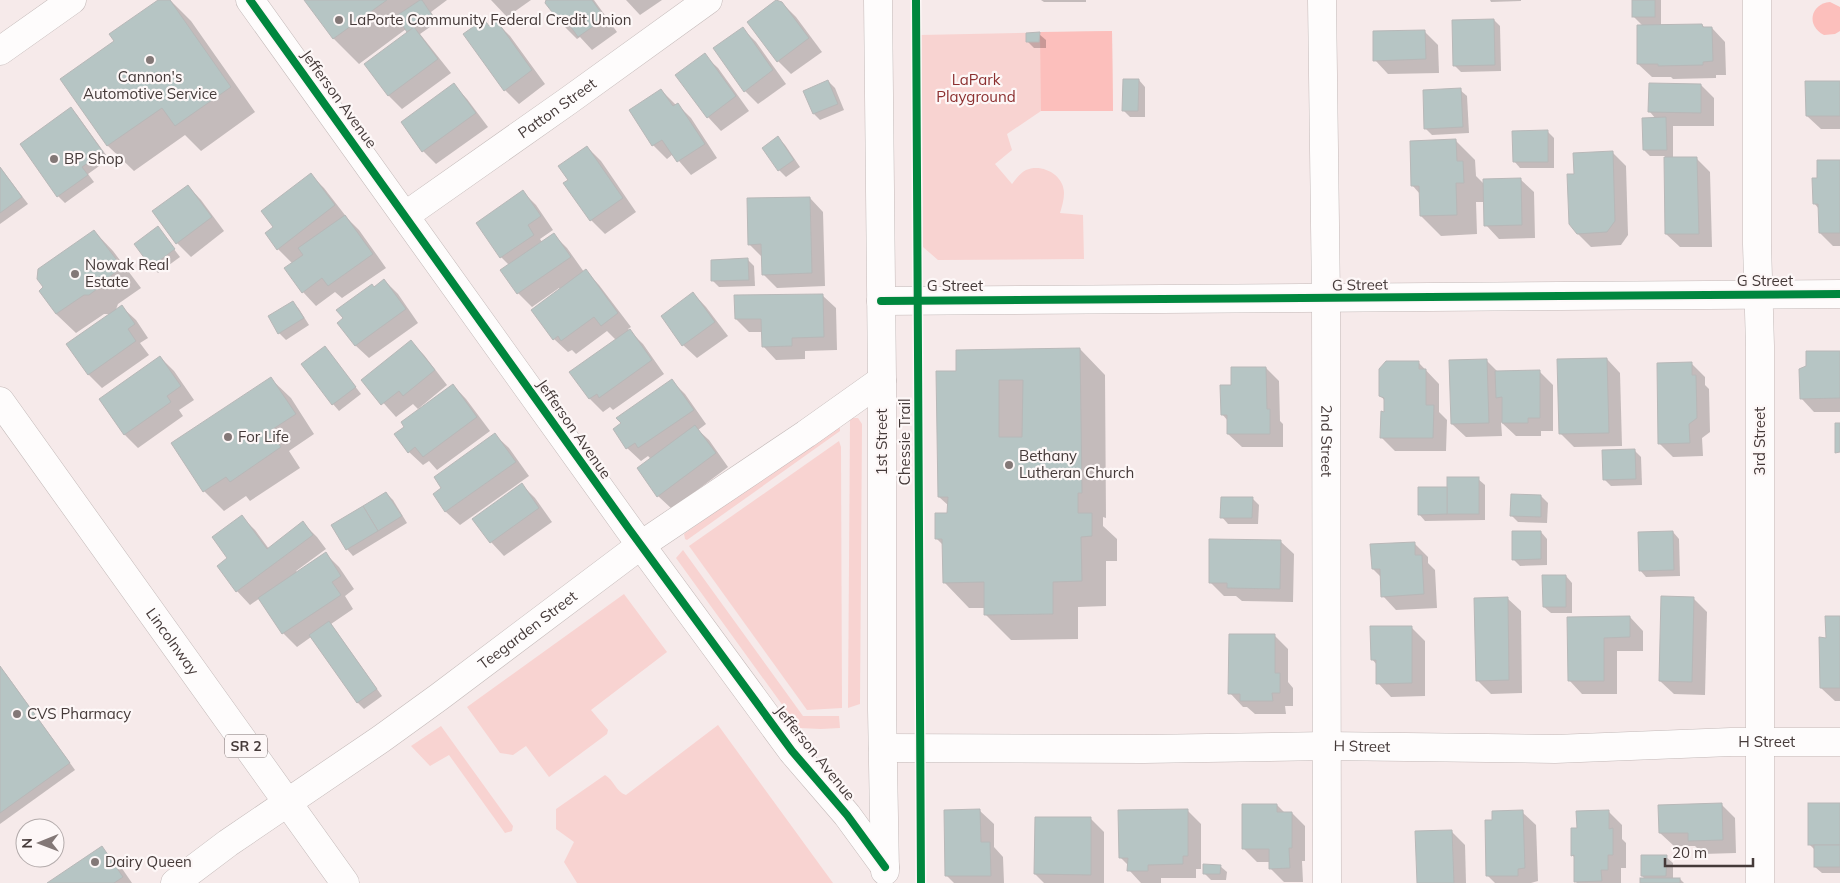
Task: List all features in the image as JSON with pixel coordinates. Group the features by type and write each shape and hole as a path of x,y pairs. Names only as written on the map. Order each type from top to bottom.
{"street":[{"path":"0,51 72,0"},
{"name":"Jefferson Avenue","path":"250,0 641,545 792,751 847,815 885,875"},
{"name":"Patton Street","path":"406,215 708,0"},
{"name":"1st Street","path":"878,0 882,380 882,748 885,875"},
{"name":"2nd Street","path":"1322,0 1326,299 1327,883"},
{"name":"3rd Street","path":"1758,0 1760,883"},
{"name":"G Street","path":"881,301 1840,294"},
{"name":"Teegarden Street","path":"175,883 287,802 381,739 439,697 641,545 806,434 882,380"},
{"name":"Lincolnway","path":"0,400 345,883"},
{"name":"H Street","path":"882,748 1144,749 1326,746 1555,749 1760,742 1840,742"}],"green space":[{"name":"LaPark Playground","path":"1112,31 1113,111 1041,111 1007,134 1012,150 995,164 1012,184 1018,176 1032,168 1045,169 1056,176 1063,187 1064,193 1060,213 1083,215 1084,259 938,260 923,247 920,35"},
{"path":"850,418 858,418 862,424 860,704 848,708"},
{"path":"840,422 840,431 687,540 685,539 684,534"},
{"path":"839,441 841,447 842,708 807,710 689,546"},
{"path":"683,550 803,716 839,716 840,728 799,728 676,558"},
{"path":"624,594 667,652 591,710 608,730 607,734 549,777 526,746 513,755 500,753 467,707"},
{"path":"718,725 833,883 577,883 564,862 574,842 556,829 556,809 605,775 626,795"},
{"path":"441,726 513,826 512,831 505,833 449,755 430,766 411,746"}],"shaded area":[{"path":"1830,2 1840,7 1840,31 1835,34 1824,35 1815,26 1813,16 1818,7"},
{"path":"1112,31 1113,111 1041,111 1040,32"}],"building":[{"name":"Cannon's Automotive Service","path":"158,0 170,0 231,87 175,126 162,108 107,146 60,79 114,41 109,34"},
{"name":"LaPorte Community Federal Credit Union","path":"304,0 387,0 333,39"},
{"path":"422,0 432,15 407,32 396,16"},
{"path":"546,0 592,0 605,18 578,37 568,23 563,26 545,3"},
{"path":"776,0 782,2 809,38 777,62 747,22"},
{"path":"1632,0 1655,0 1655,17 1632,17"},
{"path":"484,19 489,26 497,21 532,70 504,91 463,34"},
{"path":"1494,19 1495,65 1453,66 1452,20"},
{"path":"1702,24 1703,27 1712,27 1713,61 1703,62 1703,65 1658,66 1658,64 1637,64 1637,25"},
{"path":"414,27 438,59 388,96 364,64"},
{"path":"743,27 773,70 744,92 713,48"},
{"path":"1425,30 1426,59 1373,61 1373,31"},
{"path":"1040,32 1039,42 1026,42 1026,33"},
{"path":"705,53 736,96 707,118 675,75"},
{"path":"1123,79 1139,79 1138,111 1122,111"},
{"path":"828,80 838,104 813,114 803,91"},
{"path":"1805,81 1840,81 1840,116 1806,116"},
{"path":"454,83 476,113 422,152 401,122"},
{"path":"1649,83 1701,84 1701,113 1648,112"},
{"path":"1461,88 1463,127 1424,129 1423,90"},
{"path":"661,89 673,106 678,103 705,144 677,162 662,140 652,146 629,110"},
{"path":"71,107 103,152 82,167 88,175 57,197 20,144"},
{"path":"1666,117 1667,150 1643,150 1642,118"},
{"path":"1548,130 1548,162 1513,162 1512,131"},
{"path":"778,136 794,160 778,171 762,148"},
{"path":"1456,139 1457,161 1463,161 1464,183 1456,183 1457,215 1420,216 1419,186 1411,186 1410,141"},
{"path":"587,146 623,198 590,221 563,183 568,180 558,166"},
{"path":"1613,151 1615,221 1607,232 1577,234 1569,224 1567,174 1574,174 1573,153"},
{"path":"1664,157 1697,157 1699,234 1665,234"},
{"path":"1817,160 1840,160 1840,233 1819,233 1818,204 1813,204 1812,178 1817,178"},
{"path":"0,167 22,197 0,213"},
{"path":"311,173 335,205 277,250 265,233 273,227 261,211"},
{"path":"1521,178 1522,225 1484,226 1483,179"},
{"path":"188,185 212,217 176,244 152,211"},
{"path":"523,190 541,216 528,225 534,235 500,258 476,223"},
{"path":"810,197 812,273 762,275 761,244 748,245 747,198"},
{"path":"345,215 373,254 328,286 322,278 302,293 284,268 303,255 298,248"},
{"path":"158,226 175,249 151,267 134,244"},
{"name":"Nowak Real Estate","path":"94,230 122,267 89,295 84,295 56,314 39,291 43,287 37,279 38,269"},
{"path":"554,233 571,257 517,294 500,270"},
{"path":"748,258 749,280 711,281 711,260"},
{"path":"586,269 618,313 601,326 594,317 561,341 558,336 553,340 531,310"},
{"path":"384,279 406,309 355,346 337,323 343,318 336,310 372,284 374,287"},
{"path":"693,292 715,322 682,346 661,316"},
{"path":"823,294 824,337 792,338 792,346 762,347 761,319 735,319 734,295"},
{"path":"293,301 304,318 278,334 268,316"},
{"path":"122,305 135,324 128,329 136,341 88,375 66,344"},
{"path":"630,329 652,360 599,398 597,394 589,399 569,372"},
{"path":"411,340 435,370 403,396 399,391 381,405 361,380"},
{"path":"325,346 356,387 332,405 301,364"},
{"name":"Bethany Lutheran Church","path":"1080,348 1082,493 1078,493 1078,513 1092,513 1092,536 1081,537 1082,581 1053,582 1053,614 984,615 984,582 943,583 942,539 935,539 935,513 947,513 948,497 938,497 936,371 956,371 956,350","holes":["999,380 1023,380 1022,437 999,437"]},
{"path":"1806,351 1840,351 1840,398 1800,399 1799,369 1806,366"},
{"path":"160,356 181,386 167,396 171,402 124,435 99,399"},
{"path":"1607,358 1609,433 1559,434 1557,359"},
{"path":"1487,359 1489,423 1451,424 1449,360"},
{"path":"1386,361 1419,361 1419,369 1426,369 1426,405 1434,405 1433,438 1380,438 1381,411 1384,412 1384,398 1379,396 1379,369"},
{"path":"1692,362 1692,375 1696,375 1697,418 1689,424 1690,443 1658,444 1657,363"},
{"path":"1231,367 1266,367 1267,409 1270,409 1270,434 1227,434 1227,415 1221,415 1220,385 1231,385"},
{"path":"1540,370 1540,418 1528,418 1528,423 1502,423 1502,397 1496,398 1495,371"},
{"name":"For Life","path":"271,377 296,414 270,431 281,447 230,482 226,477 203,492 171,443"},
{"path":"672,379 694,410 638,448 635,443 626,449 613,429 621,423 616,418"},
{"path":"453,384 477,417 423,457 415,447 408,453 394,434 404,427 401,422"},
{"path":"1835,423 1840,423 1840,452 1835,453"},
{"path":"695,425 716,453 657,497 637,468"},
{"path":"495,433 516,462 445,512 433,494 441,488 434,477"},
{"path":"1635,449 1636,479 1603,480 1602,450"},
{"path":"1447,477 1479,477 1479,514 1447,514"},
{"path":"522,483 539,508 490,543 472,519"},
{"path":"1418,487 1447,487 1447,514 1418,515"},
{"path":"386,492 402,516 378,531 363,506"},
{"path":"1511,494 1541,495 1541,517 1510,516"},
{"path":"1221,497 1253,497 1252,518 1220,518"},
{"path":"363,506 378,531 346,550 331,525"},
{"path":"242,515 267,549 303,521 313,535 236,592 217,566 227,558 212,537"},
{"path":"1512,531 1541,531 1541,559 1512,560"},
{"path":"1673,531 1674,570 1639,571 1638,532"},
{"path":"1209,539 1281,540 1280,589 1227,588 1227,583 1209,583"},
{"path":"1415,542 1415,555 1422,555 1424,594 1381,597 1380,569 1372,569 1370,544"},
{"path":"326,552 341,576 332,582 341,595 282,634 258,598"},
{"path":"1542,575 1566,575 1566,607 1543,607"},
{"path":"1661,596 1694,597 1692,682 1659,681"},
{"path":"1508,597 1509,680 1476,681 1474,598"},
{"path":"1630,616 1630,637 1604,638 1604,681 1568,681 1567,617"},
{"path":"1825,616 1840,616 1840,688 1820,688 1819,637 1826,638"},
{"path":"329,621 377,689 357,703 309,635"},
{"path":"1370,626 1412,626 1412,683 1376,684 1376,660 1371,660"},
{"path":"1229,634 1275,634 1275,673 1280,673 1280,693 1272,693 1273,701 1240,701 1240,694 1228,694"},
{"name":"CVS Pharmacy","path":"0,666 70,763 0,813"},
{"path":"1722,803 1723,840 1688,841 1688,833 1659,833 1658,805"},
{"path":"1808,803 1840,803 1840,845 1808,845"},
{"path":"1242,804 1277,804 1277,812 1292,812 1292,848 1289,848 1290,868 1269,869 1269,849 1242,849"},
{"path":"980,809 981,842 990,842 991,876 945,876 944,810"},
{"path":"1188,809 1188,856 1183,856 1183,864 1148,865 1148,871 1127,871 1128,858 1119,858 1118,810"},
{"path":"1523,810 1525,868 1518,869 1518,876 1486,876 1485,820 1492,820 1492,811"},
{"path":"1609,810 1609,829 1613,828 1613,855 1608,855 1608,870 1601,870 1602,881 1574,882 1574,855 1571,856 1571,828 1577,828 1576,811"},
{"path":"1035,817 1091,817 1091,875 1034,874"},
{"path":"1452,830 1454,883 1417,883 1415,831"},
{"path":"1814,845 1840,845 1840,867 1814,867"},
{"name":"Dairy Queen","path":"102,846 123,877 114,883 47,883"},
{"path":"1641,855 1667,855 1666,876 1641,876"},
{"path":"1203,864 1221,865 1220,874 1203,874"},
{"path":"1640,878 1680,878 1680,883 1640,883"}],"cycle path":[{"path":"250,0 629,529 792,751 847,815 885,867"},
{"name":"Chessie Trail","path":"916,0 921,883"},
{"path":"881,301 1840,294"}],"place":[{"name":"LaPorte Community Federal Credit Union","path":"339,20"},
{"name":"Cannon's Automotive Service","path":"150,60"},
{"name":"BP Shop","path":"54,159"},
{"name":"Nowak Real Estate","path":"75,274"},
{"name":"For Life","path":"228,437"},
{"name":"Bethany Lutheran Church","path":"1009,465"},
{"name":"CVS Pharmacy","path":"17,714"},
{"name":"Dairy Queen","path":"95,862"}]}
